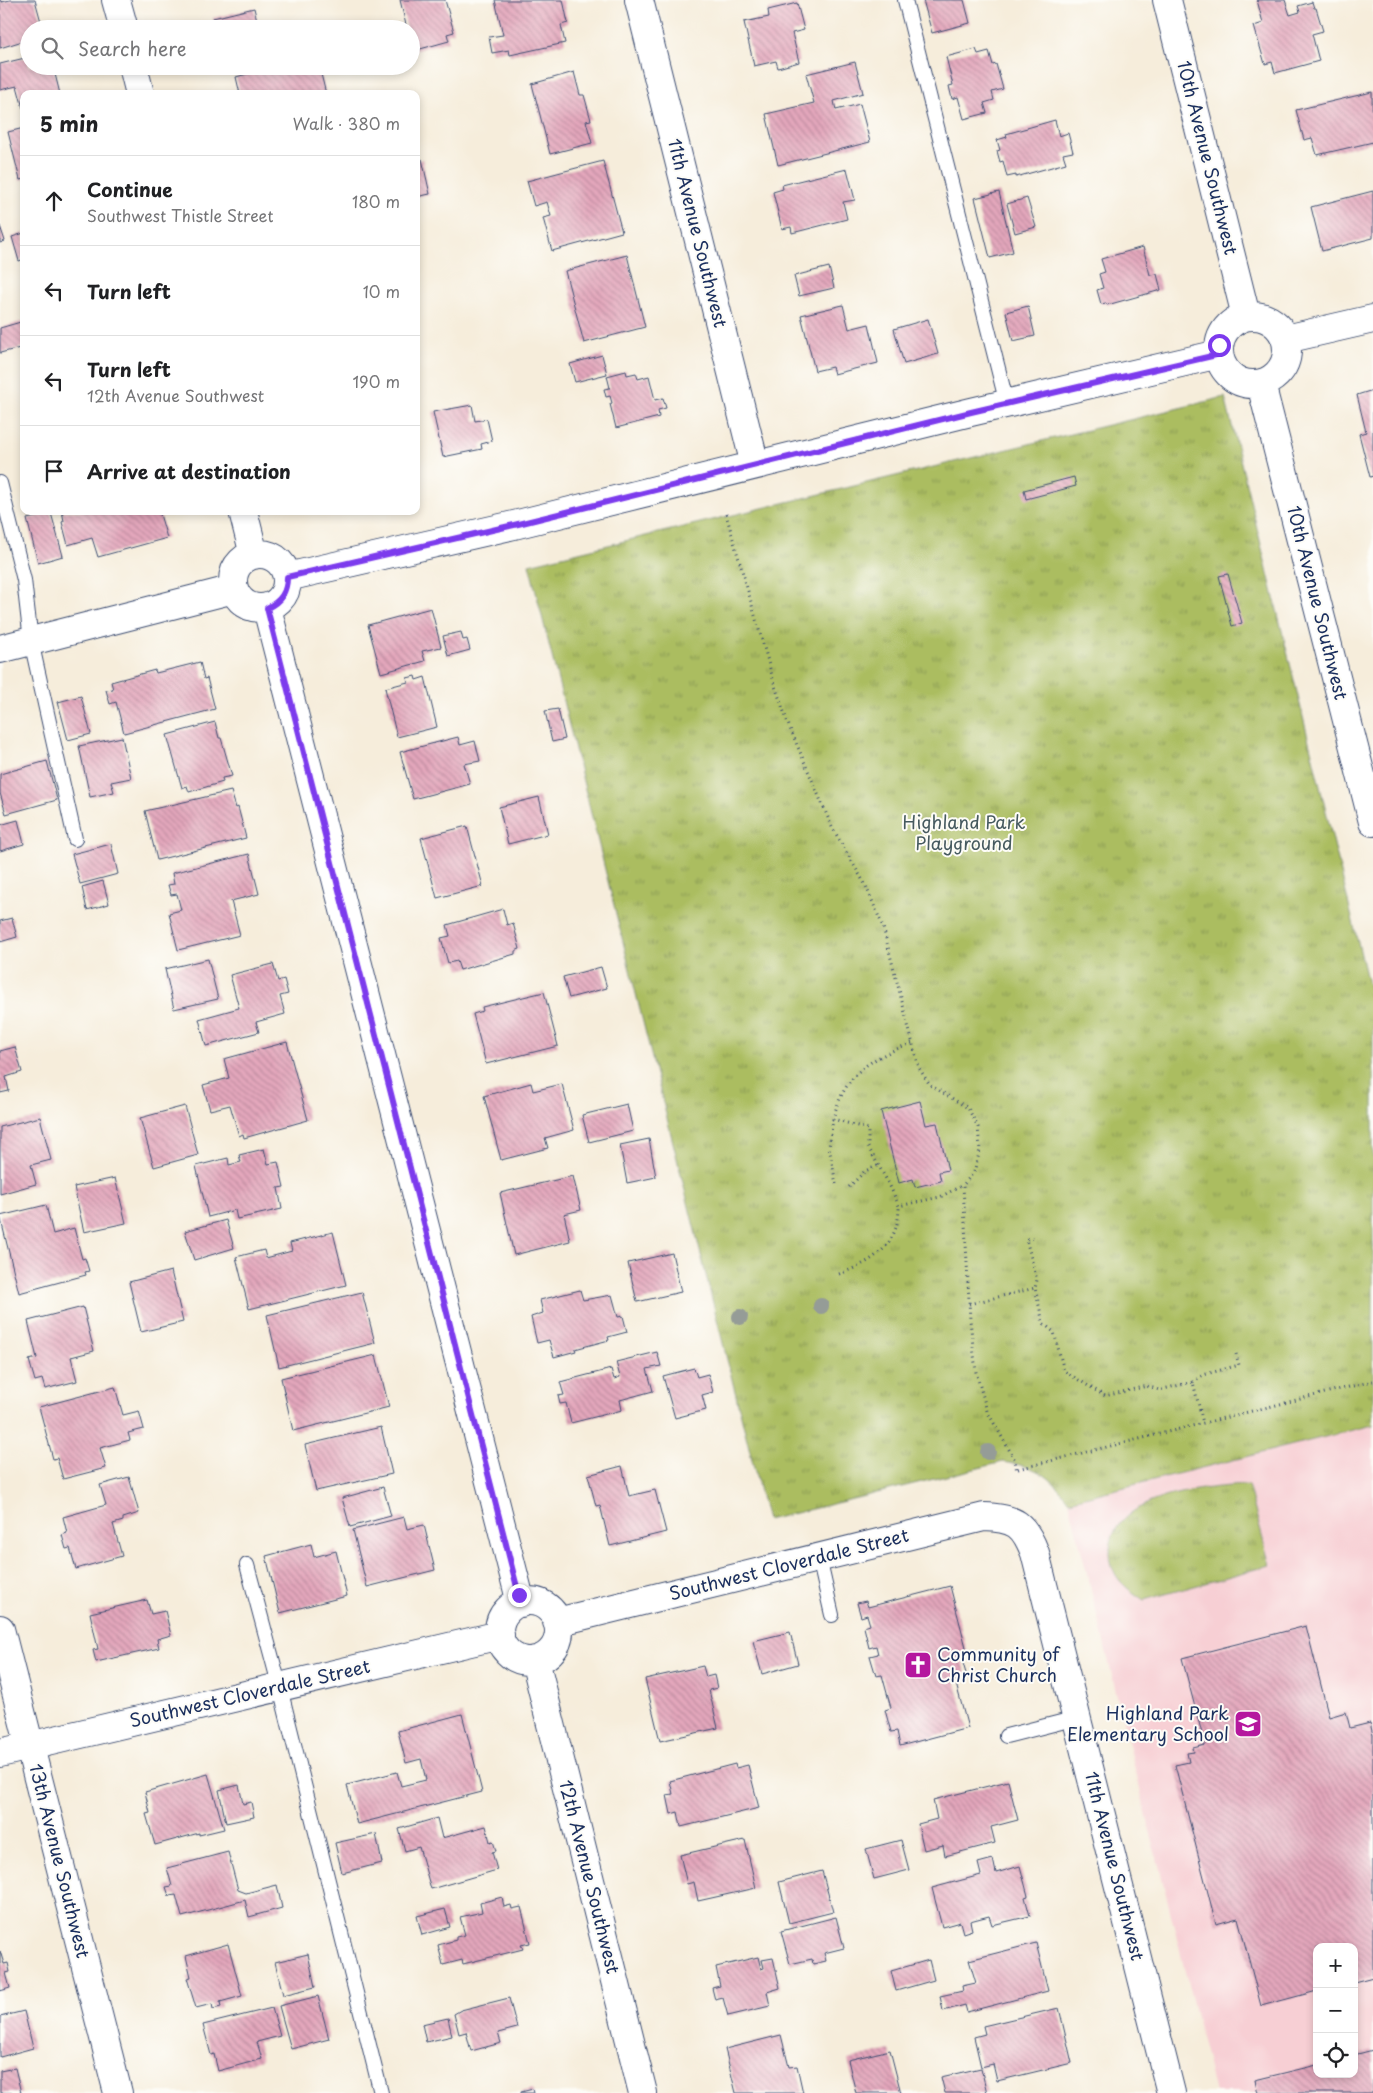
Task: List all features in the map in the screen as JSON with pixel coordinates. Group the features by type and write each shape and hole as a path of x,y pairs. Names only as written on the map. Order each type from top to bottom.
{"street":[{"path":"116,0 122,20"},
{"name":"11th Avenue Southwest","path":"639,0 755,466"},
{"name":"10th Avenue Southwest","path":"1167,0 1246,316"},
{"path":"135,75 139,90"},
{"path":"1246,316 1258,316 1272,322 1278,326 1286,339 1288,349 1283,367 1270,380 1261,384 1244,384 1230,376 1221,362 1219,354 1222,336 1233,322 1246,316"},
{"path":"1286,339 1373,319"},
{"path":"287,577 514,525 1219,354"},
{"name":"10th Avenue Southwest","path":"1261,384 1373,822"},
{"path":"244,515 254,555"},
{"path":"254,555 267,555 275,558 282,564 287,577 283,597 276,604 267,608 249,607 241,602 234,589 233,575 237,567 242,560 254,555"},
{"path":"0,649 234,589"},
{"path":"267,608 521,1603"},
{"name":"Southwest Cloverdale Street","path":"557,1622 984,1517 1007,1518 1019,1527"},
{"name":"11th Avenue Southwest","path":"1019,1527 1028,1535 1035,1553 1171,2093"},
{"path":"534,1602 543,1604 557,1622 558,1637 555,1646 548,1654 535,1660 519,1660 510,1655 503,1647 499,1628 502,1618 508,1610 521,1603 534,1602"},
{"name":"13th Avenue Southwest","path":"0,1629 118,2093"},
{"name":"Southwest Cloverdale Street","path":"0,1753 500,1636"},
{"name":"12th Avenue Southwest","path":"535,1660 643,2093"}],"lane":[{"path":"905,0 1007,404"},
{"path":"0,484 24,580 31,641 75,839"},
{"path":"819,1558 832,1615"},
{"path":"247,1565 280,1688 381,2093"},
{"path":"1006,1736 1077,1718"}],"path":[{"path":"726,514 775,686 789,726 832,827 866,886 883,927 919,1068 930,1085 968,1108 978,1126 980,1150 974,1172 963,1185 940,1197 899,1206"},
{"path":"836,1184 829,1146 837,1102 850,1079 867,1064 912,1043"},
{"path":"833,1119 868,1129 868,1147 899,1206 899,1218 892,1236 880,1254 863,1266 839,1274"},
{"path":"849,1187 865,1171 877,1166"},
{"path":"963,1185 969,1304 976,1372 987,1411 1015,1460 1018,1470 1373,1382"},
{"path":"1033,1238 1026,1239 1037,1280 1035,1288 1043,1323 1054,1332 1064,1371 1105,1396 1147,1386 1159,1390 1193,1382 1203,1375 1239,1365 1236,1354"},
{"path":"969,1304 1035,1288"},
{"path":"1193,1382 1203,1423"}],"shaded area":[{"name":"Highland Park Elementary School","path":"1373,1425 1373,2093 1215,2093 1069,1501"}],"green space":[{"name":"Highland Park Playground","path":"1225,397 1373,1004 1373,1425 1069,1501 1055,1484 1041,1473 1025,1466 1003,1462 767,1520 529,564"},
{"path":"1248,1485 1270,1565 1144,1600 1130,1591 1120,1581 1113,1569 1110,1553 1114,1533 1125,1518 1142,1506 1163,1498 1209,1488"}],"building":[{"path":"0,0 2,2 10,0 35,0 41,20 20,20 20,42 0,48"},
{"path":"400,0 445,0 454,32 447,34 449,41 420,49 420,20 405,20"},
{"path":"495,0 563,0 568,23 561,25 565,43 510,55 509,50 492,53 489,37 503,35"},
{"path":"923,0 964,0 970,23 932,33"},
{"path":"1257,0 1285,0 1290,15 1300,12 1298,6 1312,2 1314,8 1316,8 1323,31 1312,34 1319,61 1275,73 1272,62 1265,64 1254,26 1263,23"},
{"path":"797,3 804,30 792,33 799,62 778,68 776,61 754,66 744,22 769,17 768,10"},
{"path":"254,8 257,20 213,20 213,18"},
{"path":"976,49 978,54 989,51 993,65 996,64 1003,89 992,92 994,100 984,103 987,113 964,119 958,97 952,99 949,86 953,85 946,57"},
{"path":"20,59 20,75 55,75 59,90 20,90 20,97 17,86 0,90 0,64"},
{"path":"855,62 863,93 834,101 836,110 860,104 870,142 778,165 766,114 814,103 806,74"},
{"path":"574,72 580,95 584,95 591,120 586,121 592,143 550,154 532,84"},
{"path":"243,75 321,75 325,90 239,90 236,77"},
{"path":"1372,92 1373,142 1317,155 1312,138 1304,140 1296,110"},
{"path":"1055,120 1059,136 1068,133 1073,152 1063,154 1066,163 1016,177 1016,175 1007,177 1003,161 1000,162 997,151 1000,150 997,140 1007,137 1006,134"},
{"path":"20,129 20,180 8,132"},
{"path":"422,159 430,194 420,196 420,160"},
{"path":"603,161 622,232 552,251 543,218 551,216 547,202 534,206 527,181"},
{"path":"847,169 855,200 843,202 847,219 792,233 791,227 782,229 773,192 783,189 782,185"},
{"path":"1373,191 1373,238 1322,251 1311,207"},
{"path":"999,192 1013,252 990,258 975,198"},
{"path":"1027,198 1036,227 1015,233 1007,204"},
{"path":"0,226 5,241 0,243"},
{"path":"20,234 19,261 12,237"},
{"path":"1143,247 1150,275 1157,274 1161,290 1107,305 1106,303 1101,304 1097,290 1103,288 1099,274 1105,272 1101,259"},
{"path":"627,255 645,327 584,343 565,271"},
{"path":"829,267 834,288 799,296 794,276"},
{"path":"843,305 849,329 869,324 878,363 834,374 832,367 815,371 801,315"},
{"path":"1028,306 1035,336 1013,341 1006,312"},
{"path":"928,319 938,354 904,364 894,329"},
{"path":"20,322 20,348 0,353 0,328"},
{"path":"602,355 607,374 575,382 570,364"},
{"path":"626,371 627,375 636,373 638,379 649,376 655,400 663,398 666,408 658,410 659,417 616,428 610,396 606,397 604,389 610,388 607,376"},
{"path":"1373,390 1373,476 1370,477 1359,434 1366,432 1357,395"},
{"path":"472,405 475,421 487,419 492,441 481,444 482,449 443,457 433,412"},
{"path":"1074,477 1076,486 1026,499 1024,490"},
{"path":"52,515 63,556 38,563 27,519"},
{"path":"63,515 160,515 167,538 98,557 92,538 68,545 62,522 64,521"},
{"path":"1228,574 1242,623 1232,626 1219,576"},
{"path":"431,608 441,647 422,651 425,661 381,673 368,625"},
{"path":"461,632 463,640 467,639 470,650 448,656 443,636"},
{"path":"200,662 204,679 207,678 215,709 124,733 116,702 110,704 106,690 113,689 111,682 155,670 156,673"},
{"path":"415,676 416,680 425,677 437,727 397,737 385,688 408,682 407,678"},
{"path":"81,696 91,734 68,740 58,702"},
{"path":"558,709 565,739 552,742 545,711"},
{"path":"215,722 232,776 222,778 223,782 189,792 187,786 182,788 167,735"},
{"path":"122,737 131,778 111,782 114,792 90,797 79,746"},
{"path":"458,737 460,745 475,741 480,761 464,764 470,784 413,799 400,752"},
{"path":"47,761 57,800 6,814 0,793 0,774"},
{"path":"231,791 236,808 238,807 246,838 157,860 145,811"},
{"path":"539,797 548,834 508,844 499,807"},
{"path":"18,820 24,844 0,851 0,825"},
{"path":"467,826 483,886 437,898 421,838"},
{"path":"111,844 118,874 80,884 72,854"},
{"path":"249,854 259,894 231,901 240,935 178,950 169,913 181,910 177,894 171,895 168,885 174,884 172,873"},
{"path":"103,881 109,904 87,910 82,887"},
{"path":"503,909 507,925 513,923 520,949 515,951 515,954 460,970 457,961 448,963 441,938 450,936 447,925"},
{"path":"12,918 17,937 0,942 0,921"},
{"path":"208,959 218,999 174,1009 165,969"},
{"path":"273,964 278,981 284,979 288,994 280,996 285,1014 256,1022 259,1032 206,1046 199,1019 239,1008 230,975"},
{"path":"601,967 607,988 569,998 563,977"},
{"path":"544,992 558,1046 486,1064 473,1014 483,1011 482,1007"},
{"path":"287,1042 308,1120 244,1138 243,1134 239,1136 230,1105 210,1110 203,1085 229,1078 224,1059"},
{"path":"15,1047 22,1072 6,1077 9,1091 0,1093 0,1051"},
{"path":"531,1083 533,1091 562,1084 574,1130 545,1138 548,1148 501,1160 484,1096"},
{"path":"920,1101 926,1125 937,1123 948,1170 939,1172 941,1181 915,1187 913,1179 899,1183 881,1111"},
{"path":"627,1104 633,1131 589,1142 582,1115"},
{"path":"185,1106 198,1155 154,1167 140,1118"},
{"path":"40,1117 51,1160 31,1165 36,1184 0,1194 0,1127"},
{"path":"649,1139 656,1177 627,1183 620,1145"},
{"path":"264,1149 268,1164 278,1162 284,1187 278,1188 282,1209 237,1219 235,1210 208,1217 196,1166 228,1158 229,1165 241,1162 239,1155"},
{"path":"573,1176 581,1210 564,1214 570,1241 514,1255 500,1193"},
{"path":"115,1178 126,1223 84,1232 74,1187"},
{"path":"46,1205 53,1234 74,1228 82,1259 85,1258 89,1271 85,1272 86,1275 19,1293 0,1216"},
{"path":"226,1220 234,1248 194,1260 185,1231"},
{"path":"333,1232 346,1285 249,1309 236,1257 264,1250 266,1258 292,1251 290,1243"},
{"path":"672,1253 681,1292 637,1302 628,1263"},
{"path":"171,1271 183,1322 141,1332 129,1282"},
{"path":"580,1290 583,1300 612,1295 618,1317 623,1316 627,1332 608,1337 609,1340 554,1357 549,1340 537,1343 531,1317 543,1313 540,1300"},
{"path":"362,1292 375,1343 279,1367 267,1315"},
{"path":"83,1307 94,1351 71,1357 77,1381 45,1389 42,1379 35,1381 29,1360 37,1358 28,1321"},
{"path":"657,1352 661,1366 647,1369 653,1391 620,1400 622,1410 571,1423 566,1403 560,1404 558,1396 564,1395 560,1382 611,1369 614,1379 620,1377 616,1362"},
{"path":"376,1355 389,1407 293,1431 281,1378"},
{"path":"694,1368 697,1377 708,1374 713,1392 702,1395 706,1410 675,1418 663,1376"},
{"path":"115,1387 123,1415 139,1411 144,1429 128,1433 130,1440 100,1448 106,1468 63,1479 57,1458 53,1459 39,1407"},
{"path":"381,1427 392,1474 316,1491 305,1445"},
{"path":"622,1466 629,1496 655,1490 666,1532 610,1546 600,1505 596,1506 588,1475"},
{"path":"129,1477 139,1513 123,1518 123,1521 113,1524 122,1556 76,1569 70,1548 66,1549 62,1535 67,1533 63,1517 106,1505 100,1485"},
{"path":"383,1487 391,1516 350,1527 342,1498"},
{"path":"404,1517 407,1529 424,1525 435,1570 367,1587 353,1530"},
{"path":"311,1544 314,1557 336,1551 347,1596 280,1613 266,1556"},
{"name":"Community of Christ Church","path":"950,1586 967,1651 960,1653 967,1677 955,1680 968,1728 900,1746 897,1731 891,1732 885,1710 891,1708 882,1675 876,1676 870,1656 878,1654 876,1646 869,1648 864,1627 870,1625 867,1615 861,1617 857,1603 866,1601 868,1607"},
{"path":"147,1600 151,1614 165,1611 171,1635 157,1639 159,1648 96,1662 93,1650 98,1649 90,1613"},
{"path":"1306,1626 1329,1717 1346,1712 1350,1728 1370,1723 1373,1735 1373,1977 1358,1981 1358,1943 1313,1943 1313,1992 1261,2006 1238,1918 1216,1924 1175,1765 1189,1762 1187,1753 1194,1752 1193,1748 1205,1745 1182,1658"},
{"path":"790,1632 798,1664 762,1674 753,1641"},
{"path":"703,1666 706,1677 714,1675 717,1688 709,1690 718,1728 660,1741 645,1679"},
{"path":"462,1714 482,1792 357,1824 347,1785 397,1772 401,1786 426,1780 421,1759 406,1763 398,1731"},
{"path":"735,1764 736,1768 748,1765 759,1808 681,1827 678,1812 671,1814 667,1795 673,1794 670,1781"},
{"path":"208,1774 224,1829 199,1835 199,1833 155,1845 146,1814 150,1813 145,1792"},
{"path":"1008,1781 1018,1820 991,1827 995,1843 945,1856 943,1845 924,1850 918,1824 937,1819 933,1800"},
{"path":"239,1785 243,1804 251,1802 254,1817 226,1823 219,1790"},
{"path":"437,1818 442,1838 486,1826 490,1842 493,1841 496,1851 492,1852 497,1870 431,1889 419,1847 405,1851 399,1829"},
{"path":"376,1834 382,1863 342,1873 335,1843"},
{"path":"745,1840 756,1888 698,1901 694,1882 687,1884 680,1855"},
{"path":"901,1840 909,1870 874,1879 866,1849"},
{"path":"228,1852 238,1890 246,1893 277,1885 282,1908 249,1917 245,1900 182,1917 176,1895 169,1896 166,1887 172,1886 167,1868"},
{"path":"993,1859 996,1873 1020,1866 1028,1896 1025,1897 1030,1916 992,1925 989,1916 970,1921 972,1930 963,1933 960,1922 942,1927 932,1888 981,1875 978,1863"},
{"path":"822,1871 833,1912 789,1923 779,1882"},
{"path":"502,1897 504,1907 511,1905 512,1909 521,1907 530,1943 521,1945 523,1949 463,1964 462,1960 443,1965 438,1945 456,1940 456,1937 465,1935 460,1917 482,1912 480,1903"},
{"path":"445,1909 450,1927 422,1935 417,1916"},
{"path":"836,1917 844,1948 824,1953 826,1961 813,1964 812,1959 790,1964 781,1931"},
{"path":"1036,1943 1048,1991 967,2012 965,2005 943,2011 940,1996 963,1991 962,1986 976,1983 969,1960"},
{"path":"228,1944 242,1996 220,2002 221,2007 213,2009 212,2004 196,2008 187,1978 191,1977 186,1956"},
{"path":"0,1951 4,1964 8,1963 10,1972 6,1973 10,1988 0,1991"},
{"path":"308,1954 315,1987 283,1995 275,1962"},
{"path":"758,1957 761,1969 764,1968 762,1960 773,1958 780,1988 767,1992 770,2006 728,2016 723,1998 715,2000 712,1988 720,1986 716,1967"},
{"path":"929,1960 934,1980 896,1991 891,1971"},
{"path":"318,1996 329,2039 291,2049 279,2006"},
{"path":"509,1998 517,2028 498,2033 501,2043 471,2051 466,2032 459,2034 454,2014 461,2010"},
{"path":"272,2008 280,2036 257,2042 262,2059 218,2071 214,2054 211,2055 203,2025"},
{"path":"1059,2008 1072,2063 997,2081 993,2064 981,2067 974,2037 985,2034 983,2026"},
{"path":"24,2011 33,2048 0,2057 0,2017"},
{"path":"448,2018 452,2036 426,2042 422,2024"},
{"path":"781,2035 789,2067 797,2066 803,2093 736,2093 725,2049"},
{"path":"890,2050 901,2093 856,2093 848,2060"},
{"path":"1373,2050 1373,2093 1258,2093 1255,2080 1313,2066 1313,2078 1358,2078 1358,2054"},
{"path":"15,2068 21,2093 0,2093 0,2071"},
{"path":"981,2068 987,2093 945,2093 941,2077"},
{"path":"533,2089 534,2093 521,2093 521,2092"}],"place":[{"name":"Community of Christ Church","path":"918,1665"},
{"name":"Highland Park Elementary School","path":"1248,1724"}],"route":[{"path":"519,1595 267,608 276,604 283,597 287,577 514,525 971,412 1212,356 1219,354 1219,345"}]}
